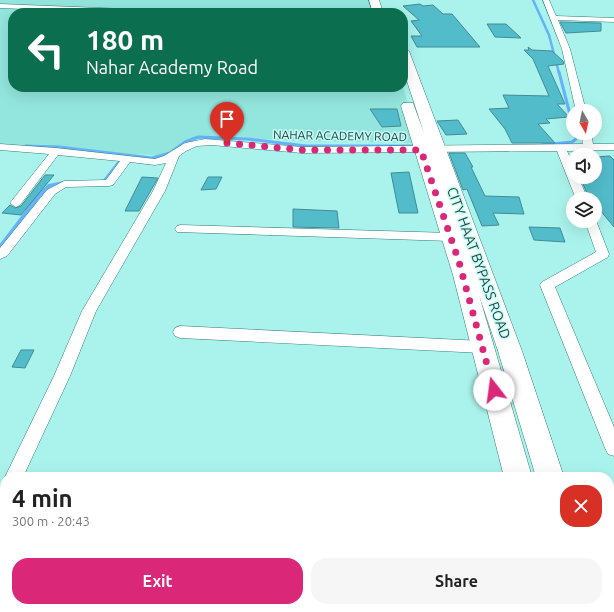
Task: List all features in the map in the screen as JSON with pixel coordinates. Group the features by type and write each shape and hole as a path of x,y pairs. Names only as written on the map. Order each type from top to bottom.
{"main road":[{"name":"CITY HAAT BYPASS ROAD","path":"408,69 430,150 510,351 548,472"},
{"path":"403,92 430,150 451,237 517,472"}],"street":[{"path":"546,0 566,49 579,104"},
{"path":"0,6 50,8"},
{"path":"553,18 614,20"},
{"path":"588,140 589,147"},
{"name":"NAHAR ACADEMY ROAD","path":"0,147 56,151 155,162 164,161 186,147 212,141 302,150 430,150 614,146"},
{"path":"561,148 566,160"},
{"path":"16,204 56,151"},
{"path":"16,472 62,376 89,311 159,191 174,156"},
{"path":"0,255 51,192 64,184 109,183 128,158"},
{"path":"594,228 604,254 547,285 614,448"},
{"path":"181,229 451,237"},
{"path":"180,332 482,347"}],"shaded area":[{"path":"0,0 374,0 377,8 8,8 8,92 405,92 420,143 295,141 204,136 168,156 0,146"}],"building":[{"path":"420,4 423,6 433,5 443,14 452,14 480,47 417,47 411,36 422,36 411,21 419,20 408,10 408,8 403,6"},
{"path":"560,22 601,23 601,31 566,33"},
{"path":"487,24 506,24 521,38 495,37"},
{"path":"528,47 532,50 552,51 563,61 564,64 548,66 565,104 557,104 566,114 566,117 546,119 550,123 538,124 555,143 512,143 505,129 489,109 509,108 503,95 549,96 533,59 524,50 529,50"},
{"path":"370,109 397,109 401,126 382,127"},
{"path":"458,120 467,134 446,135 437,121"},
{"path":"449,153 465,153 473,167 471,167 485,196 519,197 524,214 493,213 499,225 482,226 467,189 463,190"},
{"path":"610,156 614,160 614,227 602,212 602,192 587,192 583,184 602,184 602,157"},
{"path":"409,172 418,213 399,213 391,173"},
{"path":"45,175 54,175 21,215 2,213 10,205 15,208 21,206"},
{"path":"142,177 158,178 139,211 125,211"},
{"path":"208,177 222,177 216,189 201,190"},
{"path":"293,209 337,211 339,228 293,227"},
{"path":"529,227 560,228 565,242 534,240"},
{"path":"21,350 34,350 25,368 12,367"}],"waterway":[{"path":"533,0 549,35 559,73"},
{"path":"559,72 567,104"},
{"path":"26,146 59,147 152,158 170,153 185,142 198,137 247,139 306,146 420,146"},
{"path":"541,145 572,142 575,140"},
{"path":"117,165 123,157"},
{"path":"101,182 104,182 118,164"},
{"path":"0,247 39,196 49,186 64,183"}],"route":[{"path":"227,143 302,150 421,150 463,274 494,390"}]}
